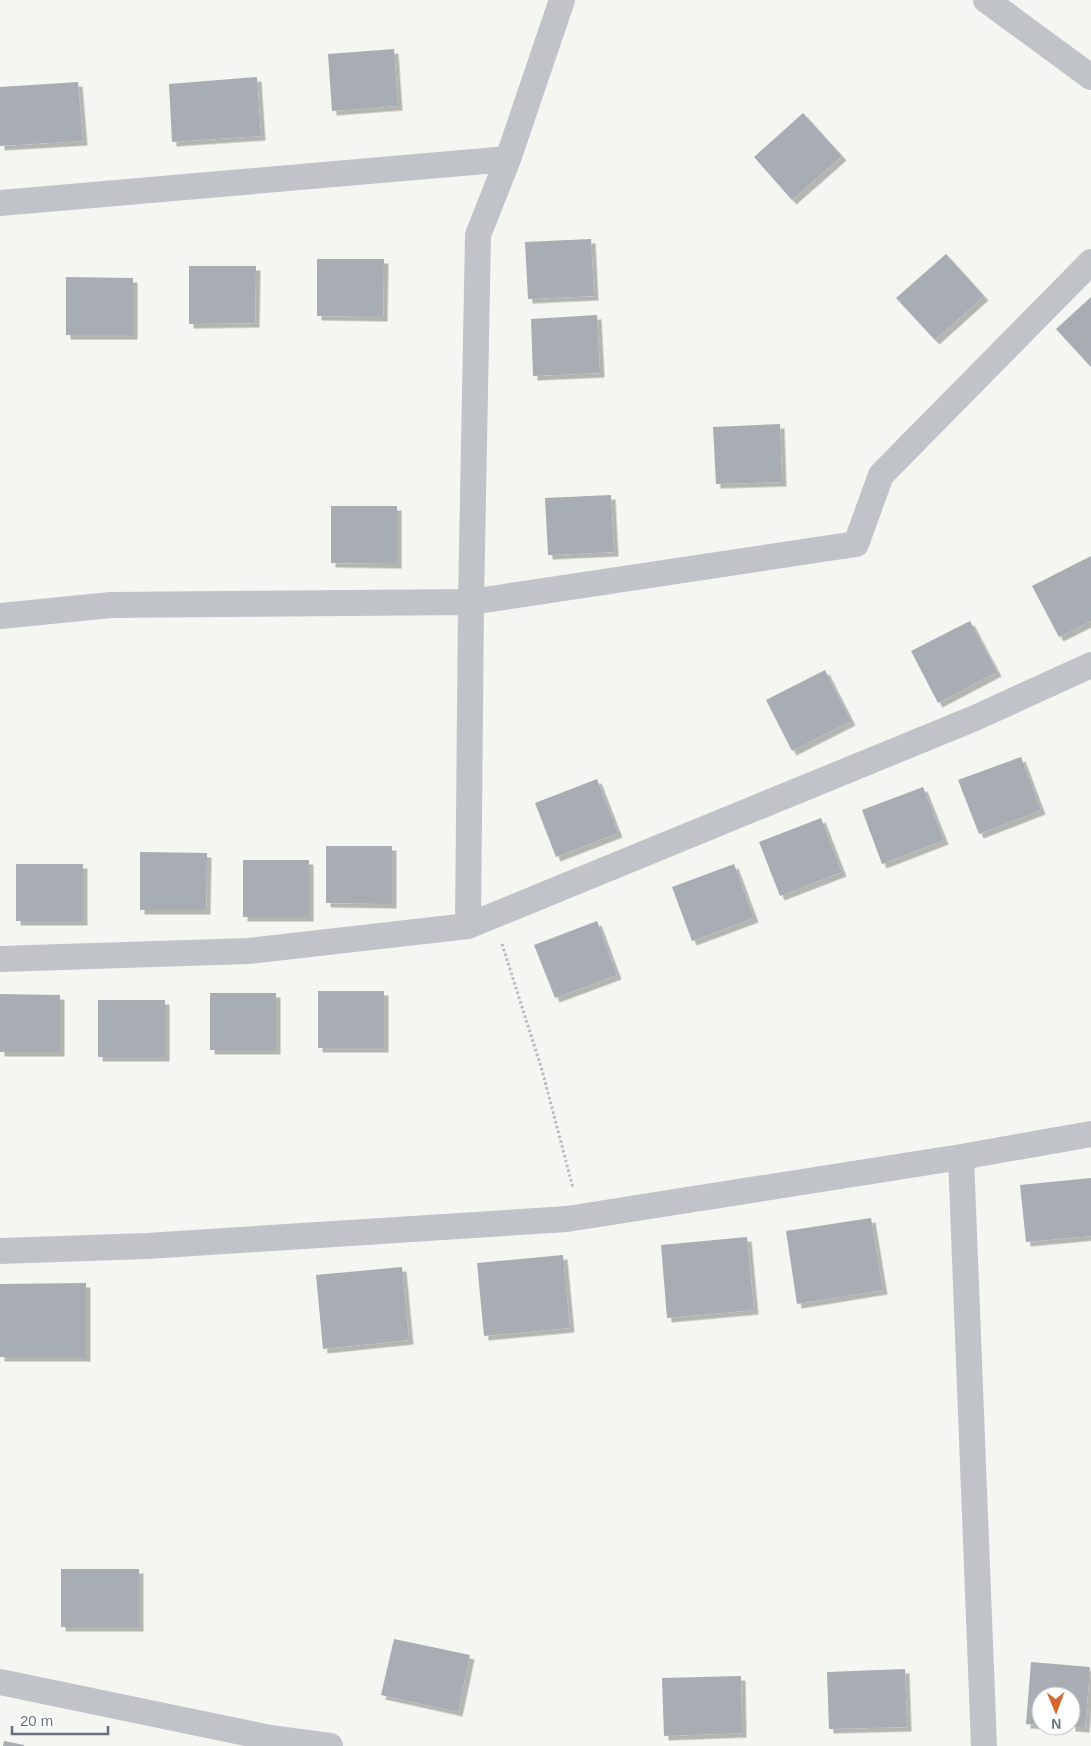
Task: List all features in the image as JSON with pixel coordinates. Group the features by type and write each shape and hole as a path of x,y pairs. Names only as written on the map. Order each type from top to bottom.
{"street":[{"path":"468,926 471,602 478,235 508,159 562,0"},
{"path":"986,0 1091,77"},
{"path":"0,203 508,159"},
{"path":"0,616 111,606 471,602 856,544 881,475 1091,262"},
{"path":"0,959 248,951 468,926 975,718 1091,665"},
{"path":"0,1252 147,1246 581,1217 961,1157 1091,1134"},
{"path":"961,1157 984,1746"},
{"path":"0,1682 270,1738 330,1746"}],"path":[{"path":"493,916 542,1070 581,1217"}],"building":[{"path":"394,49 398,106 332,111 328,54"},
{"path":"257,77 261,136 172,142 169,84"},
{"path":"78,82 83,141 0,146 0,87"},
{"path":"803,113 842,156 792,200 754,157"},
{"path":"591,239 594,296 528,299 525,242"},
{"path":"946,254 984,296 935,340 896,298"},
{"path":"317,259 384,259 383,317 317,316"},
{"path":"189,266 256,266 255,323 189,324"},
{"path":"66,277 133,278 133,335 66,335"},
{"path":"1091,297 1091,367 1056,329"},
{"path":"597,315 600,373 533,376 531,319"},
{"path":"780,424 782,482 716,484 713,427"},
{"path":"611,495 614,552 548,555 545,498"},
{"path":"331,506 397,506 397,564 331,563"},
{"path":"1091,556 1091,621 1059,637 1032,586"},
{"path":"970,621 997,672 938,703 911,651"},
{"path":"825,670 851,721 792,751 766,700"},
{"path":"1021,757 1041,810 979,834 958,780"},
{"path":"597,779 618,833 556,857 535,803"},
{"path":"923,787 944,840 882,864 862,810"},
{"path":"821,818 842,872 780,896 759,842"},
{"path":"326,846 392,846 392,904 326,903"},
{"path":"140,852 207,853 206,910 140,910"},
{"path":"243,860 309,860 309,917 243,917"},
{"path":"16,864 83,864 83,921 16,921"},
{"path":"734,864 754,918 692,941 672,887"},
{"path":"597,921 617,975 555,998 534,945"},
{"path":"318,991 384,991 384,1048 318,1048"},
{"path":"210,993 276,993 276,1050 210,1050"},
{"path":"0,994 60,995 60,1052 0,1052"},
{"path":"98,1000 165,1000 165,1057 98,1057"},
{"path":"1091,1178 1091,1236 1026,1242 1020,1185"},
{"path":"871,1218 883,1290 797,1304 786,1231"},
{"path":"747,1237 754,1310 667,1318 661,1245"},
{"path":"563,1255 570,1328 484,1336 477,1263"},
{"path":"402,1267 409,1340 323,1349 316,1275"},
{"path":"86,1283 86,1357 0,1357 0,1284"},
{"path":"61,1569 139,1569 139,1627 61,1627"},
{"path":"394,1639 470,1655 458,1712 381,1695"},
{"path":"1031,1662 1090,1667 1085,1728 1081,1728 1081,1686 1031,1686 1031,1724 1026,1724"},
{"path":"905,1669 907,1727 829,1729 827,1672"},
{"path":"741,1676 742,1733 664,1736 662,1678"},
{"path":"4,1741 24,1745 24,1746 3,1746"}]}
